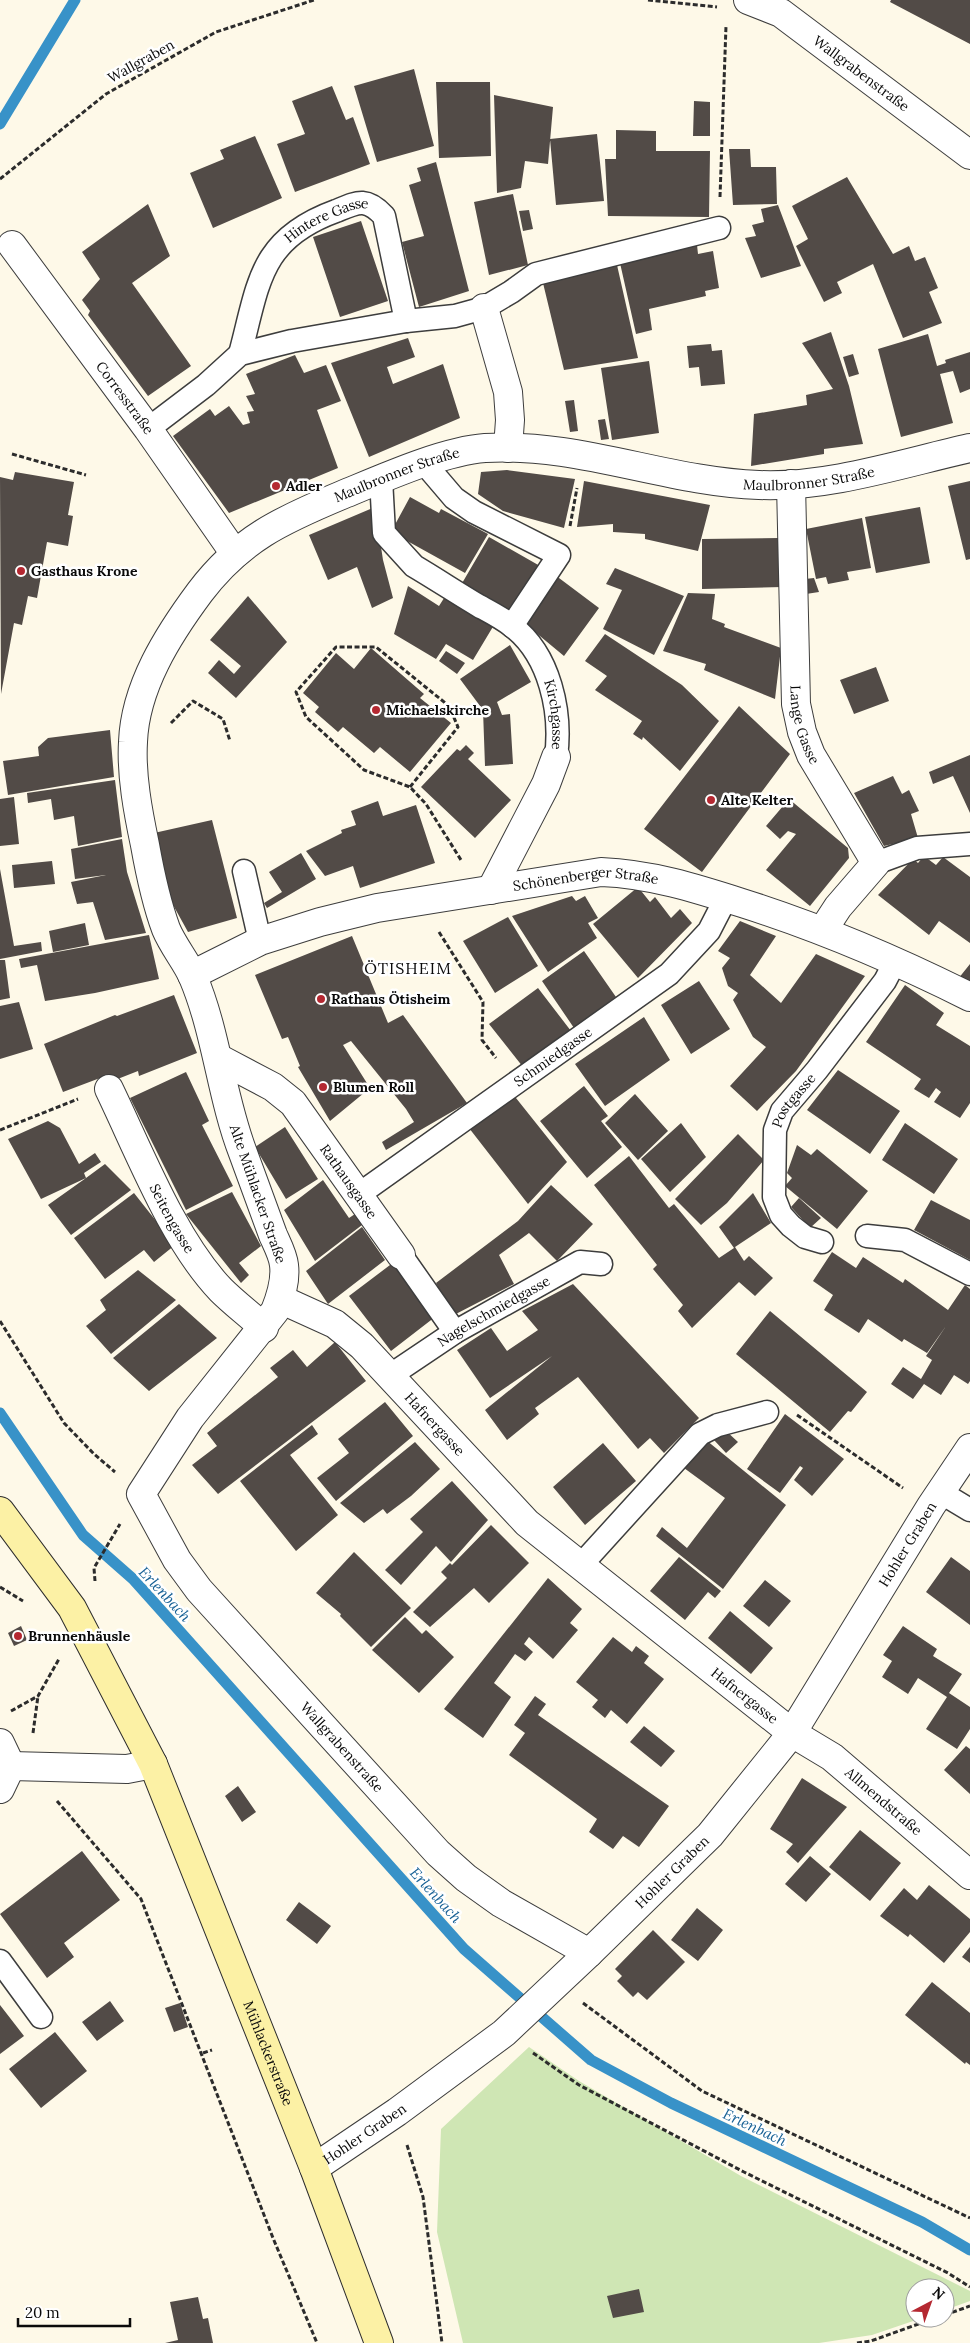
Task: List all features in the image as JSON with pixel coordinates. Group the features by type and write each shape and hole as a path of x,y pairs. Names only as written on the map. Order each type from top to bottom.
{"main road":[{"name":"Mühlackerstraße","path":"0,1511 72,1608 153,1764 314,2168 379,2343"}],"street":[{"name":"Wallgrabenstraße","path":"748,0 786,7 970,155"},
{"name":"Corresstraße","path":"12,245 148,429 235,554"},
{"path":"484,308 508,392 510,420 508,448"},
{"name":"Maulbronner Straße","path":"192,975 179,955 167,930 156,895 139,818 132,742 140,705 158,656 202,590 235,554 261,533 286,518 381,479 452,454 482,448 508,448 575,455 731,483 763,486 840,478 970,448"},
{"name":"Lange Gasse","path":"791,484 796,704 802,732 811,755 876,863"},
{"name":"Kirchgasse","path":"486,891 543,791 556,757"},
{"path":"823,930 838,908 876,863"},
{"name":"Schönenberger Straße","path":"192,975 260,941 320,922 377,908 602,872 634,874 663,879 823,930 896,960 970,998"},
{"name":"Alte Mühlacker Straße","path":"141,1494 190,1418 264,1328 275,1311 283,1289 284,1264 234,1131 218,1058 192,975"},
{"name":"Rathausgasse","path":"218,1058 274,1087 293,1103 401,1255"},
{"name":"Seitengasse","path":"109,1089 175,1224 197,1260 221,1290 264,1328"},
{"name":"Hafnergasse","path":"280,1299 335,1324 362,1346 391,1375 443,1435 528,1523 792,1733"},
{"name":"Hohler Graben","path":"314,2168 397,2112 504,2033 710,1835 792,1733 936,1499 970,1448"},
{"name":"Wallgrabenstraße","path":"141,1494 178,1560 200,1590 438,1853 466,1878 501,1903 589,1953"},
{"name":"Allmendstraße","path":"792,1733 832,1757 970,1875"},
{"path":"10,1766 126,1769 153,1764"}],"lane":[{"name":"Hintere Gasse","path":"240,354 261,275 271,254 285,240 314,219 357,203 373,205 384,216 406,321"},
{"path":"148,429 206,385 240,354 292,341 406,321 454,316 484,308 536,274 719,228"},
{"path":"425,464 454,498 474,512 559,554 512,626"},
{"name":"Kirchgasse","path":"381,479 384,534 414,566 512,626 533,651 545,672 556,705 558,739 556,757"},
{"path":"876,863 917,848 970,844"},
{"path":"244,871 260,941"},
{"name":"Schmiedgasse","path":"358,1195 669,974 709,931 726,898"},
{"name":"Postgasse","path":"822,1242 805,1238 781,1215 774,1198 775,1130 782,1111 817,1070 879,989 896,960"},
{"path":"867,1236 905,1240 970,1274"},
{"name":"Rathausgasse","path":"401,1255 455,1332"},
{"name":"Nagelschmiedgasse","path":"391,1375 455,1332 580,1262 601,1264"},
{"path":"580,1566 675,1458 700,1434 718,1425 767,1412"},
{"name":"Hohler Graben","path":"936,1499 970,1510"},
{"path":"0,1961 41,2016"}],"path":[{"name":"Wallgraben","path":"0,179 106,94 216,32 314,0"},
{"path":"719,228 726,17"},
{"path":"12,454 86,475"},
{"path":"559,554 569,534 578,484"},
{"path":"410,787 458,727 449,706 376,647 336,646 296,692 306,717 364,770 410,787 426,804 486,891"},
{"path":"193,701 223,719 230,741"},
{"path":"421,902 483,1002 482,1040 515,1082"},
{"path":"0,1130 58,1105 109,1089"},
{"path":"0,1320 64,1423 94,1454 141,1494"},
{"path":"767,1412 787,1408 936,1499"},
{"path":"94,1568 116,1530"},
{"path":"38,1696 10,1766 101,1855 141,1899 317,2343"},
{"path":"556,1984 702,2091 970,2218"},
{"path":"504,2033 579,2085 744,2172 948,2273 970,2287"},
{"path":"203,2054 212,2050"},
{"path":"397,2112 422,2197 442,2343"},
{"path":"955,2311 970,2306"},
{"path":"858,2343 871,2341 907,2328"}],"green space":[{"path":"529,2047 579,2081 741,2176 944,2278 905,2278 905,2324 872,2335 819,2343 463,2343 437,2232 441,2129"},
{"path":"955,2283 970,2291 970,2301 955,2306"}],"building":[{"path":"891,0 970,0 970,44 890,2"},
{"path":"414,69 434,146 377,162 354,86"},
{"path":"436,82 490,82 491,156 439,158"},
{"path":"332,86 346,120 353,117 370,164 295,192 277,144 305,134 292,101"},
{"path":"494,95 553,107 548,164 525,161 521,188 497,193"},
{"path":"694,101 710,102 710,136 693,136"},
{"path":"616,130 656,131 656,151 710,151 709,217 608,216 605,159 616,159"},
{"path":"597,134 604,201 556,205 550,139"},
{"path":"255,136 282,198 213,228 190,173 224,159 220,150"},
{"path":"729,149 750,149 751,167 776,167 777,204 733,205"},
{"path":"436,162 469,291 419,307 402,242 424,236 409,185 421,181 417,168"},
{"path":"847,177 893,254 909,246 915,261 925,257 938,288 929,292 942,323 903,338 873,264 837,282 842,293 824,302 796,246 808,239 792,206"},
{"path":"513,194 528,265 489,275 474,202"},
{"path":"148,204 170,256 132,283 191,366 148,396 88,315 90,311 82,300 100,279 82,252"},
{"path":"778,205 801,266 761,278 745,238 756,236 752,225 764,222 761,209"},
{"path":"529,210 533,229 523,231 519,211"},
{"path":"361,221 388,301 340,317 313,237"},
{"path":"697,245 698,254 713,251 719,288 705,291 706,296 649,309 652,330 636,334 620,263"},
{"path":"617,265 638,358 564,370 543,283"},
{"path":"831,332 849,386 863,444 824,449 824,454 751,466 754,414 807,405 806,395 833,389 802,343"},
{"path":"928,334 937,366 946,363 945,360 970,352 970,389 960,393 953,371 940,374 953,423 901,437 878,349"},
{"path":"408,338 415,357 387,367 393,384 443,364 460,418 369,457 331,363"},
{"path":"711,344 712,351 722,350 725,384 701,386 699,367 689,368 687,346"},
{"path":"853,354 859,374 849,377 843,357"},
{"path":"295,355 304,373 326,365 341,401 317,410 338,468 229,513 173,436 210,409 215,416 229,406 243,425 250,423 247,412 254,411 246,396 255,394 246,374"},
{"path":"649,361 659,433 612,440 601,368"},
{"path":"574,400 578,431 570,432 565,401"},
{"path":"605,419 609,439 601,440 598,420"},
{"path":"507,470 575,479 564,528 503,511 478,494 481,472"},
{"name":"Gasthaus Krone","path":"15,472 74,482 68,515 73,516 68,546 47,542 37,598 28,596 22,625 14,623 1,694 0,477 13,480"},
{"path":"584,481 710,505 698,551 645,539 645,534 613,532 613,524 577,527"},
{"path":"970,481 970,559 966,560 948,486"},
{"path":"410,497 439,513 441,509 488,534 465,573 391,532"},
{"path":"375,507 383,560 393,598 372,608 357,567 328,580 309,535"},
{"path":"920,507 930,563 876,573 865,517"},
{"path":"862,518 871,568 847,572 849,580 828,584 826,577 816,579 806,529"},
{"path":"489,537 540,566 512,614 461,585"},
{"path":"779,538 782,587 702,589 702,539"},
{"path":"615,568 684,596 654,655 603,629 622,590 606,584"},
{"path":"555,575 599,608 564,656 523,622"},
{"path":"814,578 819,592 806,594 805,579"},
{"path":"408,586 439,606 446,595 494,625 473,660 446,644 436,659 394,634"},
{"path":"688,593 715,594 712,619 725,624 724,627 781,648 775,699 704,670 706,664 663,651"},
{"path":"248,596 287,642 236,698 208,673 219,660 234,674 241,666 210,640"},
{"path":"605,634 682,685 719,721 680,771 643,737 642,740 633,734 642,721 595,690 607,676 585,661"},
{"path":"510,645 531,682 497,702 502,715 510,714 513,764 485,766 483,710 460,679"},
{"name":"Michaelskirche","path":"371,648 424,694 420,698 451,723 410,772 380,747 374,753 343,727 338,732 315,712 319,707 303,693 336,653 354,669"},
{"path":"446,651 465,663 457,674 439,661"},
{"path":"876,667 889,701 854,714 840,680"},
{"name":"Alte Kelter","path":"739,706 790,754 702,872 644,829"},
{"path":"110,730 114,777 8,795 3,761 39,756 38,747 48,738"},
{"path":"466,745 474,753 468,759 511,800 475,838 421,787 457,749 460,751"},
{"path":"970,755 970,813 953,776 933,784 929,772"},
{"path":"893,776 902,794 909,790 919,811 911,814 918,838 884,846 854,793"},
{"path":"115,780 122,837 78,846 74,816 54,820 51,799 28,803 27,793"},
{"path":"14,797 19,844 0,846 0,799"},
{"path":"789,799 848,848 849,858 810,906 766,870 796,834 788,831 780,839 766,826"},
{"path":"378,801 383,816 416,805 435,863 360,888 353,866 325,876 306,851 342,833 341,830 356,825 351,811"},
{"path":"212,820 237,918 188,932 172,903 154,833"},
{"path":"122,839 127,872 146,933 105,940 93,902 77,904 71,882 106,875 75,879 71,849"},
{"path":"301,853 316,879 267,908 264,903 282,892 269,872"},
{"path":"924,856 936,865 943,857 970,877 970,943 939,921 929,935 878,895 913,859 918,863"},
{"path":"52,861 55,884 14,888 12,865"},
{"path":"0,869 14,946 41,942 42,951 0,959"},
{"path":"638,887 650,902 655,897 671,918 680,909 692,923 638,978 593,924"},
{"path":"572,896 576,901 585,896 598,918 588,923 597,938 548,972 512,916"},
{"path":"508,917 538,966 495,993 463,941"},
{"path":"740,921 776,936 750,975 781,1003 816,954 865,976 796,1071 757,1111 730,1086 766,1047 753,1037 733,1000 738,993 728,986 722,968 730,958 718,951"},
{"path":"85,923 89,945 53,952 49,931"},
{"path":"149,935 159,979 95,993 45,1001 37,965 21,968 19,959"},
{"path":"352,936 388,1023 403,1015 467,1103 386,1150 382,1142 414,1122 406,1109 351,1041 343,1045 370,1088 330,1121 298,1067 300,1066 288,1037 282,1039 255,975"},
{"path":"584,951 616,997 574,1028 542,981"},
{"path":"0,960 5,960 10,998 0,1000"},
{"path":"970,964 970,986 958,979"},
{"path":"699,981 730,1029 691,1054 661,1005"},
{"path":"905,985 944,1013 936,1025 970,1046 970,1103 960,1118 934,1102 941,1092 936,1088 929,1098 914,1089 921,1079 866,1042"},
{"path":"538,988 571,1031 523,1067 489,1024"},
{"path":"174,995 197,1053 139,1076 138,1071 110,1082 108,1075 63,1092 44,1044 115,1015 117,1016"},
{"path":"19,1002 33,1049 0,1059 0,1006"},
{"path":"644,1017 670,1060 605,1106 575,1064"},
{"path":"838,1070 900,1111 870,1154 807,1110"},
{"path":"186,1072 209,1121 202,1125 233,1186 186,1210 130,1098"},
{"path":"584,1086 608,1116 601,1121 622,1147 587,1178 540,1121"},
{"path":"512,1093 567,1162 528,1204 469,1128"},
{"path":"635,1094 668,1131 638,1160 605,1123"},
{"path":"48,1121 60,1128 79,1164 95,1153 101,1162 84,1173 86,1178 41,1199 8,1139"},
{"path":"681,1123 706,1157 670,1192 641,1159"},
{"path":"905,1123 958,1159 934,1194 882,1160"},
{"path":"285,1127 318,1179 286,1199 255,1147"},
{"path":"738,1134 764,1160 727,1203 701,1225 675,1199"},
{"path":"797,1145 811,1155 817,1149 868,1191 837,1229 785,1186 792,1178 787,1173"},
{"path":"629,1156 669,1208 674,1204 719,1258 734,1248 719,1227 753,1193 771,1223 735,1247 744,1261 749,1256 773,1278 755,1296 739,1282 692,1328 678,1311 683,1305 653,1269 657,1265 594,1185"},
{"path":"105,1164 131,1190 71,1235 48,1205"},
{"path":"323,1180 349,1218 355,1214 362,1225 315,1261 284,1210"},
{"path":"551,1185 593,1224 557,1261 529,1233 499,1255 514,1284 452,1316 436,1283 518,1221"},
{"path":"232,1192 261,1246 239,1263 249,1275 241,1283 186,1214"},
{"path":"134,1193 175,1245 154,1262 144,1250 105,1279 74,1238"},
{"path":"799,1198 821,1218 810,1228 791,1207"},
{"path":"931,1200 970,1220 970,1260 914,1230"},
{"path":"362,1227 385,1260 328,1304 306,1271"},
{"path":"832,1252 856,1268 863,1257 903,1283 905,1279 948,1310 965,1285 970,1289 970,1381 968,1384 954,1375 941,1395 924,1384 913,1399 891,1384 903,1367 921,1379 932,1360 926,1356 946,1326 927,1353 904,1339 902,1342 868,1319 859,1333 824,1310 833,1295 813,1281"},
{"path":"394,1262 435,1317 391,1351 349,1296"},
{"path":"138,1270 176,1300 111,1354 86,1326 106,1310 100,1300"},
{"path":"573,1284 699,1418 664,1453 650,1438 638,1449 578,1377 535,1408 539,1414 507,1440 485,1410 552,1356 490,1398 457,1350 491,1328 507,1351 538,1330 522,1311"},
{"path":"179,1304 217,1338 149,1391 113,1358"},
{"path":"770,1311 867,1392 851,1412 848,1411 830,1432 736,1354"},
{"path":"335,1342 366,1381 218,1494 192,1465 217,1446 207,1433 278,1377 270,1368 293,1350 307,1367"},
{"path":"385,1402 413,1436 336,1501 317,1478 349,1453 338,1439"},
{"path":"785,1414 844,1459 812,1496 794,1480 803,1468 800,1466 780,1493 747,1469"},
{"path":"312,1425 318,1434 290,1455 338,1515 296,1551 240,1481"},
{"path":"725,1430 738,1442 726,1453 714,1440"},
{"path":"706,1440 786,1505 723,1589 656,1536 662,1527 687,1548 725,1498 684,1468"},
{"path":"415,1442 440,1469 411,1496 387,1514 383,1509 364,1523 340,1503"},
{"path":"603,1443 636,1481 585,1525 553,1487"},
{"path":"452,1481 488,1520 451,1562 436,1546 401,1585 385,1570 423,1532 410,1519"},
{"path":"491,1525 529,1563 489,1603 474,1588 430,1627 413,1612 447,1578 441,1572 450,1563 452,1565"},
{"path":"354,1552 411,1608 371,1647 340,1616 341,1614 316,1593"},
{"path":"679,1557 721,1591 715,1598 708,1592 685,1620 650,1591"},
{"path":"951,1557 970,1571 970,1625 926,1592"},
{"path":"548,1578 582,1609 570,1623 578,1630 553,1659 529,1637 524,1644 533,1652 525,1661 515,1654 494,1683 511,1697 483,1738 444,1709"},
{"path":"765,1580 791,1601 769,1627 743,1606"},
{"path":"730,1611 773,1648 751,1674 708,1638"},
{"path":"405,1617 422,1634 426,1630 454,1657 419,1693 372,1650"},
{"name":"Brunnenhäusle","path":"21,1626 27,1640 14,1646 8,1633"},
{"path":"903,1626 937,1649 933,1656 962,1674 949,1693 970,1707 970,1729 957,1749 926,1729 947,1697 918,1678 908,1694 882,1677 892,1661 883,1655"},
{"path":"613,1637 632,1652 636,1646 649,1656 644,1663 664,1679 627,1724 611,1710 605,1718 592,1707 598,1700 576,1682"},
{"path":"535,1696 546,1704 538,1715 669,1806 639,1847 623,1836 613,1849 589,1832 597,1819 509,1755 525,1733 514,1725"},
{"path":"644,1726 675,1751 661,1767 630,1742"},
{"path":"966,1746 970,1749 970,1794 944,1770"},
{"path":"802,1778 847,1807 798,1863 786,1852 793,1844 770,1829"},
{"path":"238,1786 256,1812 242,1822 225,1796"},
{"path":"860,1830 901,1863 870,1901 829,1867"},
{"path":"82,1851 120,1900 64,1943 74,1957 47,1978 0,1914"},
{"path":"810,1856 831,1874 806,1902 785,1884"},
{"path":"929,1885 970,1919 970,1932 944,1963 910,1934 908,1937 880,1916 904,1888 917,1900"},
{"path":"299,1902 331,1926 317,1944 286,1920"},
{"path":"697,1908 723,1930 698,1961 671,1940"},
{"path":"653,1930 685,1962 647,2000 638,1992 633,1997 617,1981 622,1976 615,1969"},
{"path":"970,1947 970,1963 962,1957"},
{"path":"932,1982 970,2013 970,2065 966,2062 965,2064 905,2015"},
{"path":"110,2001 124,2021 97,2041 82,2022"},
{"path":"180,2003 188,2027 174,2032 165,2008"},
{"path":"0,2005 24,2036 0,2054"},
{"path":"55,2032 87,2071 41,2108 9,2069"},
{"path":"639,2289 644,2312 613,2318 607,2296"},
{"path":"198,2297 203,2319 208,2318 213,2343 165,2343 178,2340 170,2302"}],"waterway":[{"name":"Erlenbach","path":"0,124 75,0"},
{"name":"Erlenbach","path":"0,1413 83,1535 133,1579 464,1949 591,2060 671,2103 922,2222 970,2250"}],"place":[{"name":"Adler","path":"276,486"},
{"name":"Gasthaus Krone","path":"21,571"},
{"name":"Michaelskirche","path":"376,710"},
{"name":"Alte Kelter","path":"711,800"},
{"name":"Rathaus Ötisheim","path":"321,999"},
{"name":"Blumen Roll","path":"323,1087"},
{"name":"Brunnenhäusle","path":"18,1636"}],"district":[{"name":"ÖTISHEIM","path":"408,968"}]}
